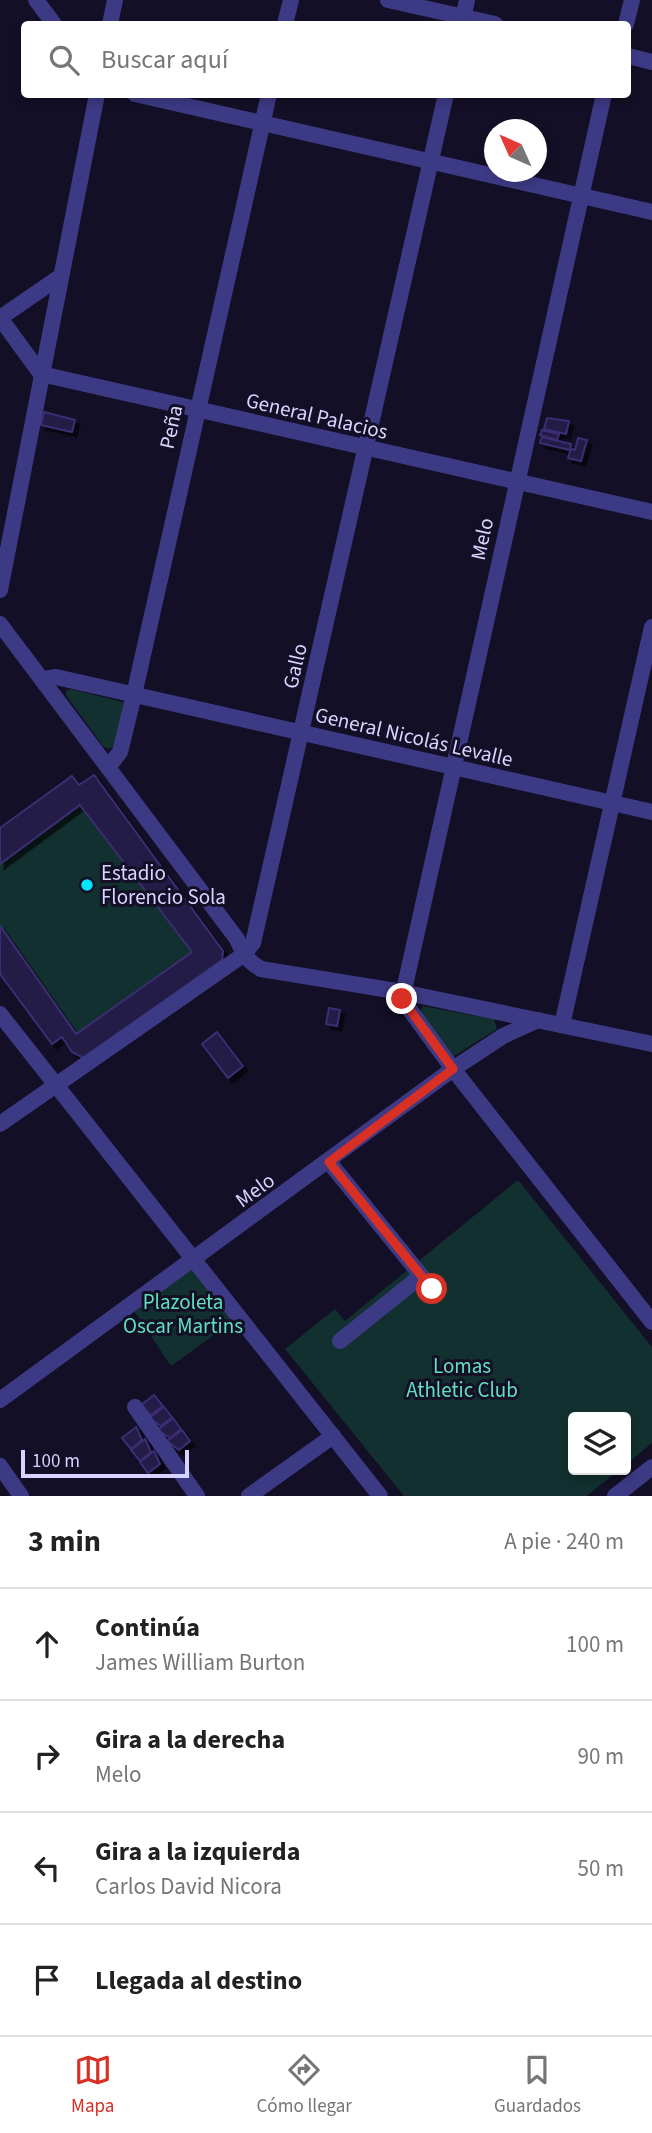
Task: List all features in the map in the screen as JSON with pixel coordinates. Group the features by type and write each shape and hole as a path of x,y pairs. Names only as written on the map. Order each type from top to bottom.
{"street":[{"path":"36,0 52,21"},
{"path":"111,21 115,0"},
{"path":"286,21 291,0"},
{"path":"388,0 463,21 467,0"},
{"path":"627,21 632,0"},
{"path":"631,57 652,62"},
{"path":"0,590 96,98"},
{"path":"153,98 652,212"},
{"name":"Peña","path":"109,766 120,752 134,695 196,409 268,98"},
{"name":"Gallo","path":"0,1124 243,955 257,934 445,98"},
{"name":"Melo","path":"402,992 603,98"},
{"path":"41,374 0,318 61,276"},
{"name":"General Palacios","path":"41,374 652,512"},
{"path":"0,624 237,939 243,955 261,969 402,992 652,1044"},
{"path":"562,1025 652,627"},
{"name":"General Nicolás Levalle","path":"44,679 57,677 652,812"},
{"path":"402,992 407,1010 652,1322"},
{"path":"0,1014 380,1496"},
{"name":"Melo","path":"0,1401 453,1069 503,1037 538,1020"},
{"path":"329,1162 426,1282 341,1341"},
{"path":"135,1407 197,1496"},
{"path":"249,1496 333,1436"},
{"path":"0,1466 21,1496"},
{"path":"615,1496 652,1467"}],"green space":[{"path":"71,689 123,702 126,707 115,745 109,749 103,746 66,695 66,691"},
{"name":"Estadio Florencio Sola","path":"94,775 223,951 222,960 84,1058 72,1052 62,1038 52,1044 0,974 0,828 72,776 79,785"},
{"path":"422,1006 494,1019 497,1029 454,1056 450,1055 420,1014"},
{"name":"Lomas Athletic Club","path":"518,1180 652,1347 652,1443 631,1461 631,1412 568,1412 568,1475 613,1475 587,1496 404,1496 285,1349 335,1309 345,1321"},
{"name":"Plazoleta Oscar Martins","path":"192,1265 235,1320 171,1366 132,1308"}],"building":[{"path":"44,412 75,420 72,432 41,425"},
{"path":"547,418 569,421 566,434 544,429"},
{"path":"542,430 559,434 557,440 540,435"},
{"path":"542,437 571,444 570,450 540,443"},
{"path":"578,438 587,440 581,461 568,458 571,449 575,450"},
{"path":"94,775 223,951 222,960 84,1058 72,1052 62,1037 52,1044 0,974 0,926 76,1034 192,952 80,805 0,864 0,828 72,776 79,785"},
{"path":"329,1008 340,1010 337,1026 326,1024"},
{"path":"217,1032 243,1066 228,1078 202,1044"},
{"path":"154,1395 163,1406 151,1415 140,1406"},
{"path":"164,1407 172,1417 161,1426 149,1418"},
{"path":"173,1418 181,1429 170,1438 158,1430"},
{"path":"136,1427 142,1440 131,1449 122,1438"},
{"path":"182,1430 190,1441 179,1450 167,1441"},
{"path":"145,1439 151,1452 140,1461 131,1450"},
{"path":"154,1451 160,1464 148,1473 140,1462"}],"place":[{"name":"Estadio Florencio Sola","path":"87,885"}],"route":[{"path":"402,999 407,1010 453,1069 329,1162 432,1289"}]}
